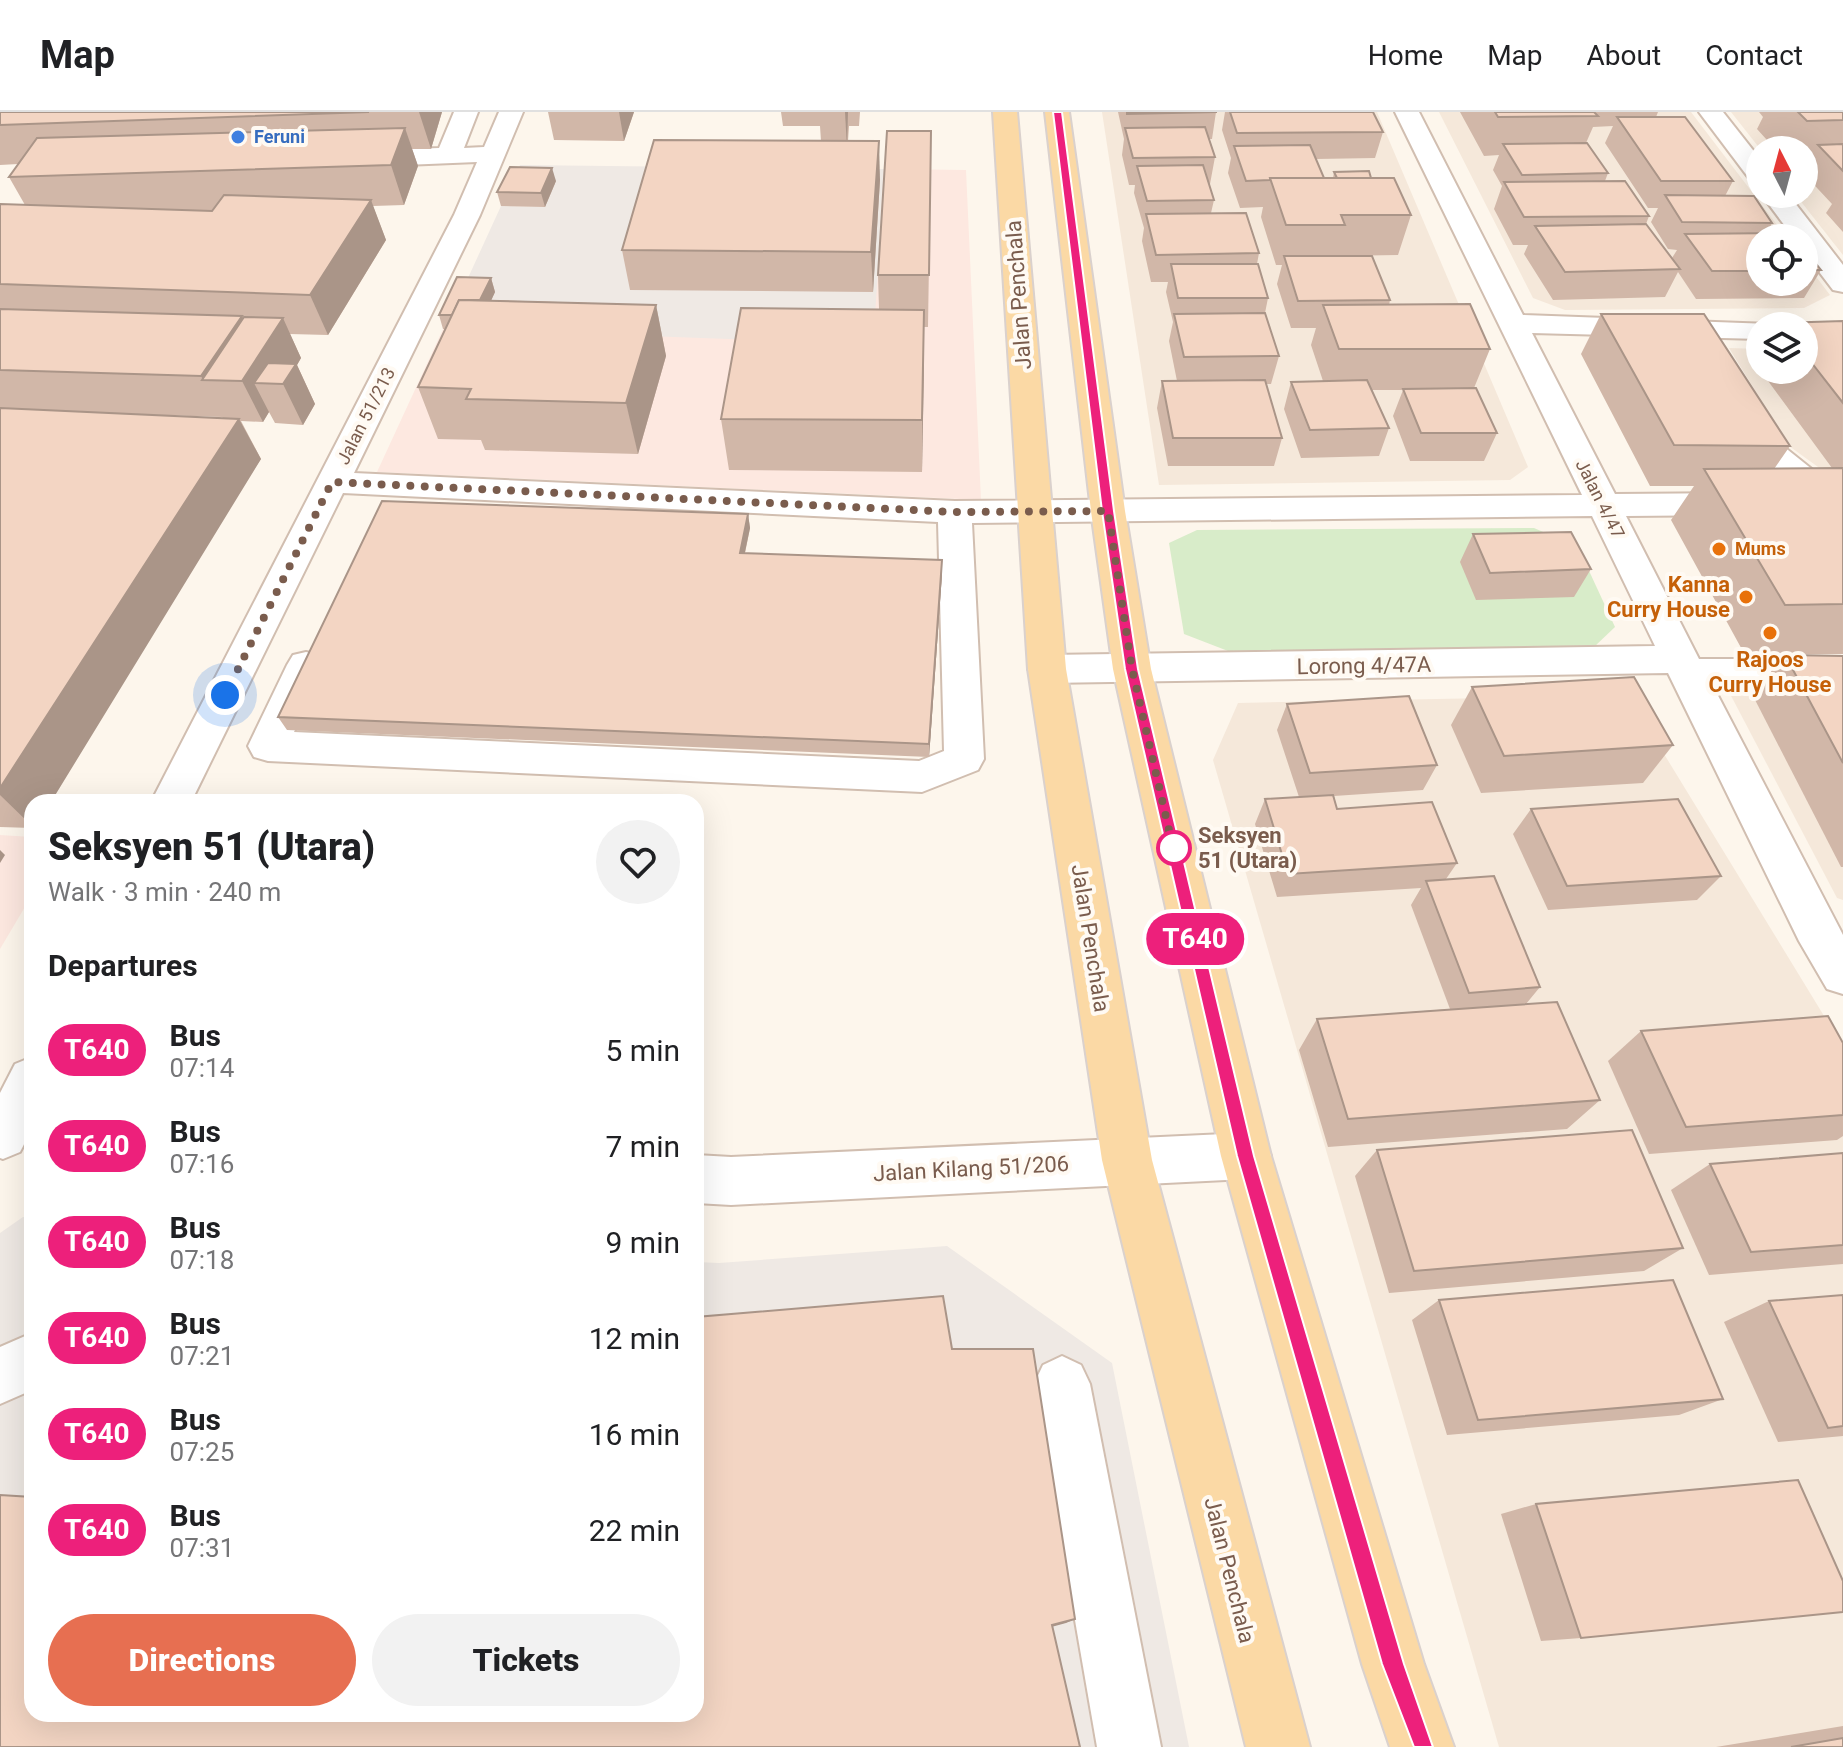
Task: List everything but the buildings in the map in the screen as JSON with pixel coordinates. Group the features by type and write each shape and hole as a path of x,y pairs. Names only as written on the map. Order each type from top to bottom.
{"main road":[{"name":"Jalan Penchala","path":"1005,112 1047,669 1127,1160 1278,1747"},
{"path":"1057,112 1108,511 1132,669 1246,1156 1393,1664 1422,1747"}],"street":[{"path":"449,155 466,112"},
{"name":"Jalan 51/213","path":"175,794 467,215 511,112"},
{"name":"Jalan 4/47","path":"1407,112 1684,666 1829,934 1843,975"},
{"path":"1711,112 1746,158"},
{"path":"325,160 493,154"},
{"path":"1785,208 1843,284"},
{"path":"1513,324 1697,341 1746,332"},
{"path":"1730,391 1772,453 1840,507"},
{"path":"332,482 383,500 955,512 1603,505 1782,504 1840,507"},
{"path":"322,630 268,746 922,777 964,759 955,512"},
{"name":"Lorong 4/47A","path":"1047,669 1684,666 1843,673"},
{"path":"12,1137 24,1102"},
{"name":"Jalan Kilang 51/206","path":"704,1179 731,1181 1246,1156"},
{"path":"0,1377 24,1364"},
{"path":"1062,1384 1129,1747"}],"shaded area":[{"path":"1102,112 1377,112 1528,467 1510,480 1159,485"},
{"path":"1439,112 1691,112 1746,184 1746,208 1764,208 1776,224 1746,224 1746,296 1818,296 1818,279 1830,295 1804,308 1565,310 1533,298"},
{"path":"1731,112 1843,112 1843,255 1806,208 1818,208 1818,136 1750,136"},
{"path":"520,165 885,169 873,344 478,330 462,291 501,206 545,207 555,182 513,180"},
{"path":"885,169 966,170 981,500 377,472 443,329 478,330"},
{"path":"1729,348 1746,349 1746,376"},
{"path":"1751,384 1809,384 1843,485 1789,446"},
{"path":"1843,688 1843,900 1837,898 1728,690"},
{"path":"1586,696 1639,713 1843,1047 1843,1747 1499,1747 1213,760 1238,703"},
{"path":"0,835 24,836 24,908 0,949"},
{"path":"24,1217 24,1722 704,1722 704,1262 947,1246 1112,1363 1189,1747 0,1747 0,1233"}],"green space":[{"path":"1534,528 1578,547 1615,627 1594,647 1228,651 1184,634 1169,543 1197,530"}],"bus line":[{"name":"T640","path":"1057,112 1108,511 1132,669 1246,1156 1393,1664 1422,1747"}],"place":[{"name":"Feruni","path":"238,137"},
{"name":"Mums","path":"1719,549"},
{"name":"Kanna Curry House","path":"1746,597"},
{"name":"Rajoos Curry House","path":"1770,633"},
{"name":"Seksyen 51 (Utara)","path":"1174,848"}],"route":[{"path":"225,695 332,482 955,512 1108,511 1132,669 1174,852 1174,848"}]}
